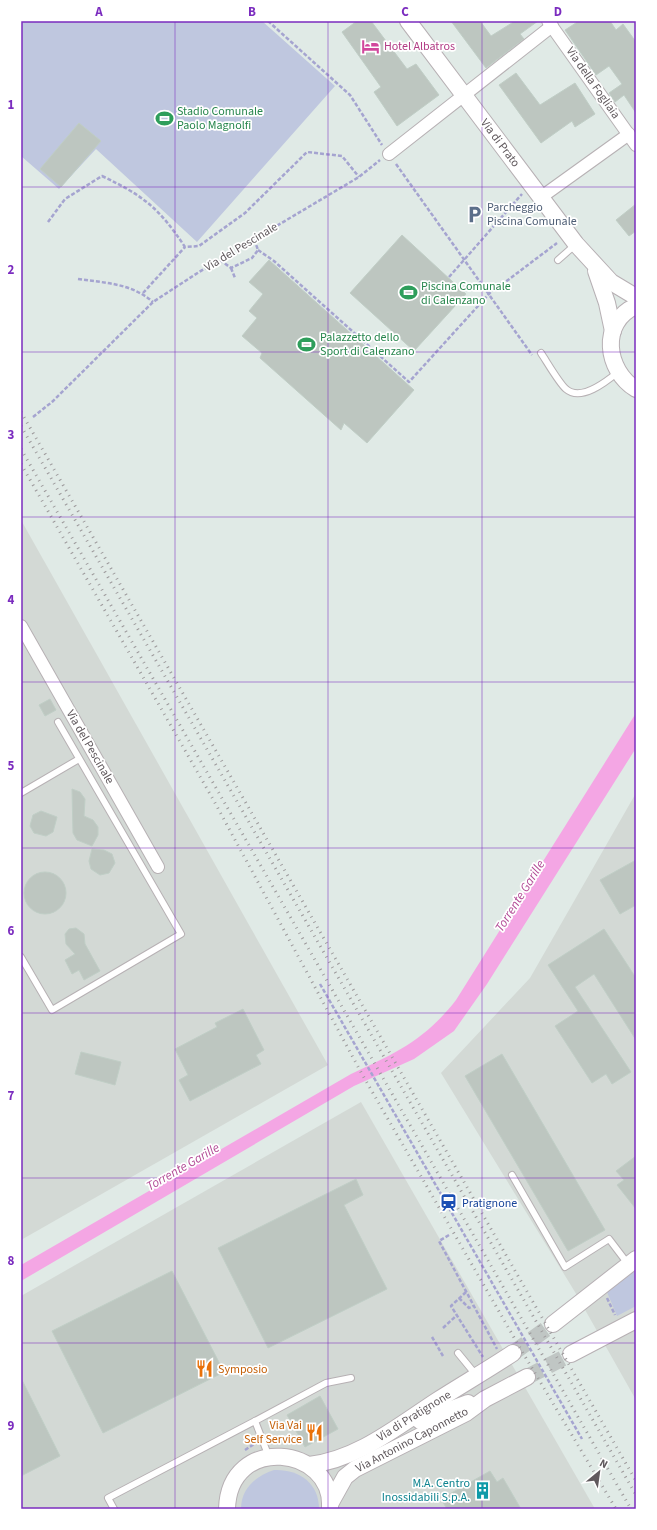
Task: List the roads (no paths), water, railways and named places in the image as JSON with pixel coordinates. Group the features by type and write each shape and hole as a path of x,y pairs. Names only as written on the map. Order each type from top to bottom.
{"main road":[{"name":"Via di Prato","path":"408,21 464,96 533,199 611,282 636,297"},
{"name":"Via di Prato","path":"593,264 603,286 614,331"},
{"name":"Via di Prato","path":"636,306 620,319 611,340 611,352 618,372 622,378 636,389"},
{"path":"553,1324 632,1262"},
{"path":"571,1354 636,1320"},
{"name":"Via di Pratignone","path":"308,1465 328,1462 348,1454 391,1432 504,1351"},
{"name":"Via Antonino Caponnetto","path":"330,1507 345,1477 355,1469 466,1413 485,1399 528,1377"},
{"name":"Via Antonino Caponnetto","path":"391,1432 460,1405 485,1399"},
{"path":"227,1509 227,1498 232,1484 242,1471 254,1462 269,1457 283,1456 296,1459 308,1465 320,1476 327,1489 330,1507"}],"street":[{"path":"389,154 464,96 550,23"},
{"name":"Via della Fogliaia","path":"550,23 636,145"},
{"path":"533,199 629,134"},
{"name":"Via del Pescinale","path":"21,626 158,867"}],"lane":[{"path":"558,260 576,244"},
{"path":"541,353 566,389 577,393 597,388 618,372"},
{"path":"21,957 52,1010 181,934 58,722"},
{"path":"21,794 79,760"},
{"path":"512,1175 565,1267 609,1239 632,1262"},
{"path":"458,1353 473,1372"},
{"path":"114,1509 108,1498 326,1383 351,1378"},
{"path":"255,1421 269,1457"}],"tunnel":[{"path":"513,1353 553,1324"},
{"path":"527,1377 571,1354"}],"railway":[{"path":"21,412 636,1481"},
{"path":"21,426 636,1495"},
{"path":"21,449 631,1509"},
{"path":"21,464 214,801 362,1074 523,1353 616,1509"}],"place":[{"name":"Hotel Albatros","path":"371,46"},
{"name":"Stadio Comunale Paolo Magnolfi","path":"164,118"},
{"name":"Parcheggio Piscina Comunale","path":"474,214"},
{"name":"Piscina Comunale di Calenzano","path":"408,293"},
{"name":"Palazzetto dello Sport di Calenzano","path":"307,344"},
{"name":"Pratignone","path":"449,1203"},
{"name":"Symposio","path":"205,1369"},
{"name":"Via Vai Self Service","path":"315,1432"},
{"name":"M.A. Centro Inossidabili S.p.A.","path":"483,1490"}],"water label":[{"name":"Torrente Garille","path":"520,896"},
{"name":"Torrente Garille","path":"183,1167"}]}
